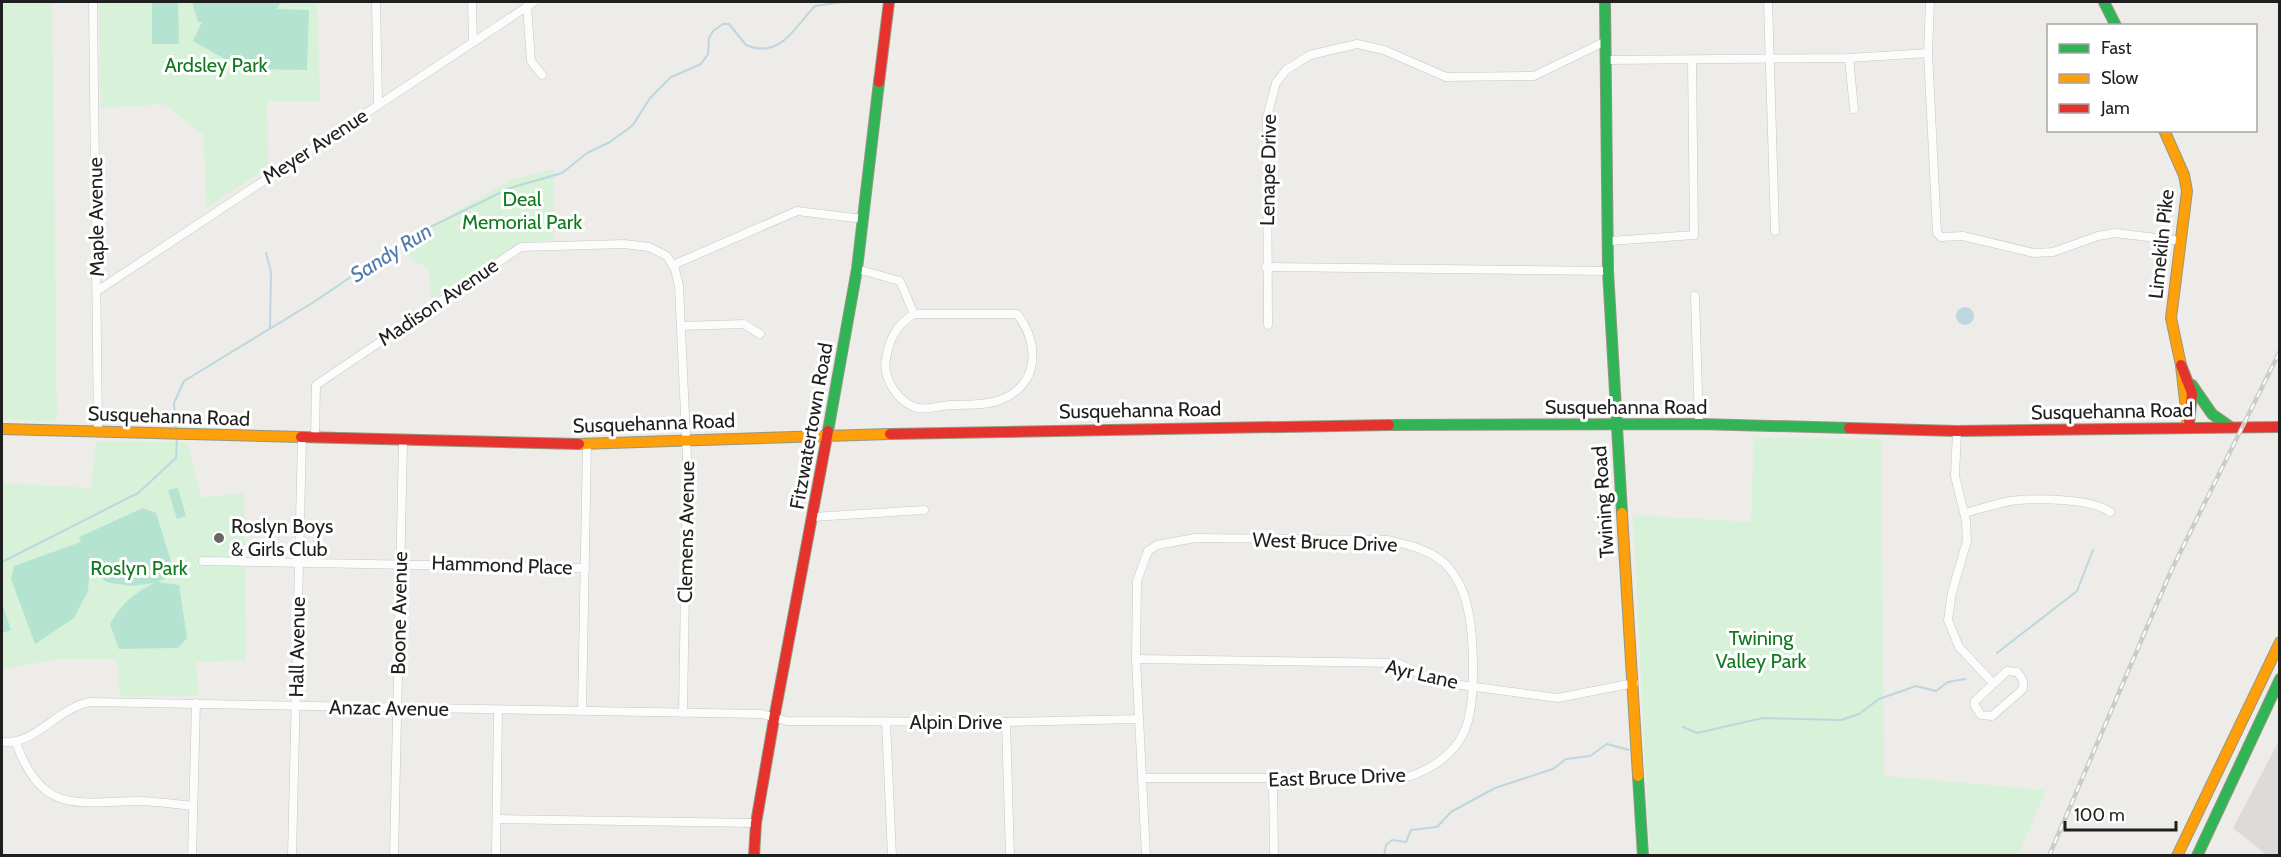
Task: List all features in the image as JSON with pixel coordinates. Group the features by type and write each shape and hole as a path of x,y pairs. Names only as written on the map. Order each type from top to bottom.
{"main road":[{"name":"Fitzwatertown Road","path":"754,855 756,823 774,719 857,269 890,2"},
{"name":"Twining Road","path":"1605,2 1610,241 1608,271 1643,855"},
{"path":"2104,2 2115,24"},
{"name":"Limekiln Pike","path":"2165,132 2187,188 2170,318 2181,365 2187,427"},
{"name":"Limekiln Pike","path":"2181,365 2217,419 2235,428"},
{"path":"2187,427 2192,415 2192,384"},
{"name":"Susquehanna Road","path":"2,429 403,442 587,444 826,435 1238,426 1700,424 1957,431 2280,427"},
{"path":"2177,855 2280,642"},
{"path":"2197,855 2280,679"}],"street":[{"name":"Maple Avenue","path":"93,2 98,432"},
{"path":"376,2 378,104"},
{"path":"472,2 473,42"},
{"path":"1768,2 1775,231"},
{"path":"1930,2 1928,53 1937,233 1941,237 1953,236 1984,240 2034,253 2053,252 2097,236 2115,233 2181,241"},
{"name":"Meyer Avenue","path":"97,291 530,4"},
{"path":"530,4 531,61 542,75"},
{"name":"Lenape Drive","path":"1268,325 1267,117 1276,83 1286,70 1310,55 1357,44 1384,50 1446,77 1534,76 1606,41"},
{"path":"1606,60 1849,58 1928,53"},
{"path":"1849,58 1854,109"},
{"path":"1610,241 1694,235 1692,60"},
{"path":"673,265 797,211 863,219"},
{"name":"Madison Avenue","path":"315,438 316,385 521,247 624,244 659,250 673,265"},
{"name":"Clemens Avenue","path":"673,265 679,286 685,440 683,713"},
{"path":"1266,267 1608,271"},
{"path":"857,269 900,281 914,314"},
{"path":"1695,296 1700,424"},
{"path":"914,314 1017,314 1029,330 1035,354 1025,382 1011,395 998,401 916,408 902,399 890,384 885,364 889,339 906,319 914,314"},
{"path":"681,326 744,324 760,334"},
{"path":"1957,431 1955,476 1965,513 1967,542 1952,592 1948,620 1959,647 1993,682"},
{"name":"Hall Avenue","path":"292,855 302,438"},
{"name":"Boone Avenue","path":"394,855 403,442"},
{"path":"582,710 587,444"},
{"path":"1965,513 2012,501 2082,502 2098,505 2110,512"},
{"path":"813,517 924,510"},
{"name":"West Bruce Drive","path":"1136,659 1137,581 1148,551 1157,545 1195,538 1387,540 1412,546 1435,556 1448,567 1459,583 1467,605 1474,685"},
{"name":"Hammond Place","path":"203,561 585,568"},
{"path":"1136,659 1146,855"},
{"name":"Ayr Lane","path":"1136,659 1397,663 1438,682 1558,698 1634,683"},
{"path":"2013,671 2020,675 2024,685 2022,690 1996,714 1986,717 1977,711 1975,700 1993,682 2007,672 2013,671"},
{"name":"East Bruce Drive","path":"1143,778 1273,780 1405,778 1418,774 1449,753 1465,730 1474,685"},
{"path":"192,855 196,703"},
{"name":"Anzac Avenue","path":"16,743 82,704 196,703 582,710 762,714 774,719"},
{"path":"496,855 498,710"},
{"name":"Alpin Drive","path":"774,719 886,722 1139,719"},
{"path":"886,722 892,855"},
{"path":"1006,722 1010,855"},
{"path":"2,742 16,743 29,773 54,797 78,802 139,801 192,806"},
{"path":"1273,780 1274,855"},
{"path":"498,819 756,823"}],"shaded area":[{"path":"2279,741 2279,855 2267,855 2233,828"}],"green space":[{"path":"2,2 52,2 57,421 2,420"},
{"name":"Ardsley Park","path":"99,2 317,2 320,101 267,101 268,167 206,208 204,135 164,104 101,108"},
{"path":"152,2 178,2 179,44 152,44"},
{"path":"192,2 281,2 277,9 309,10 307,70 243,69 193,41 202,22 198,22"},
{"name":"Deal Memorial Park","path":"554,169 554,240 522,242 431,299 429,270 399,250 460,209 514,179"},
{"name":"Twining Valley Park","path":"1754,437 1881,439 1884,776 2046,790 2018,855 1650,855 1633,515 1751,522"},
{"name":"Roslyn Park","path":"96,441 187,442 201,498 244,493 246,660 196,662 199,695 120,697 117,659 55,659 2,670 2,483 91,488"},
{"path":"178,488 186,516 177,519 168,490"},
{"path":"143,508 156,513 175,574 158,582 179,585 187,638 178,648 119,649 110,624 129,600 154,583 130,586 106,582 90,564 88,591 74,618 35,644 11,579 14,566 81,542 79,537"},
{"path":"2,603 11,630 2,633"}],"water":[{"path":"1961,307 1969,307 1974,312 1972,323 1961,325 1956,320 1956,312"}],"waterway":[{"name":"Sandy Run","path":"176,430 174,403 184,381 317,300 406,239 510,188 562,173 587,153 610,142 633,125 650,98 671,77 701,64 708,54 709,38 713,31 723,24 729,24 746,45 769,48 794,31 815,6 843,2"},
{"path":"266,253 271,272 270,328"},
{"name":"Sandy Run","path":"2,562 138,493 176,458 177,438"},
{"path":"1997,653 2077,591 2093,550"},
{"path":"1683,727 1697,733 1763,718 1841,720 1859,714 1879,699 1916,686 1936,691 1948,682 1965,679"},
{"path":"1384,856 1386,845 1392,840 1406,842 1411,830 1437,827 1451,812 1495,788 1553,769 1566,759 1590,756 1607,744 1629,750"}],"railway":[{"path":"2049,856 2171,571 2280,351"}],"traffic: fast":[{"path":"1605,2 1608,271 1622,513"},
{"path":"2104,2 2115,24"},
{"path":"828,431 857,269 879,82"},
{"path":"2192,385 2212,414 2229,426"},
{"path":"1389,425 1699,424 1849,428"},
{"path":"2197,856 2280,679"},
{"path":"1638,776 1643,856"}],"traffic: slow":[{"path":"2165,132 2184,175 2187,191 2171,318 2181,365 2188,427"},
{"path":"2,429 301,437"},
{"path":"579,444 890,434"},
{"path":"1622,513 1638,776"},
{"path":"2177,856 2280,642"}],"traffic: jam":[{"path":"879,82 889,2"},
{"path":"2181,365 2192,393 2189,424"},
{"path":"890,434 1389,425"},
{"path":"1849,428 1957,431 2280,427"},
{"path":"754,856 756,823 774,719 828,431"},
{"path":"301,437 579,444"}],"place":[{"name":"Roslyn Boys & Girls Club","path":"219,538"}]}
